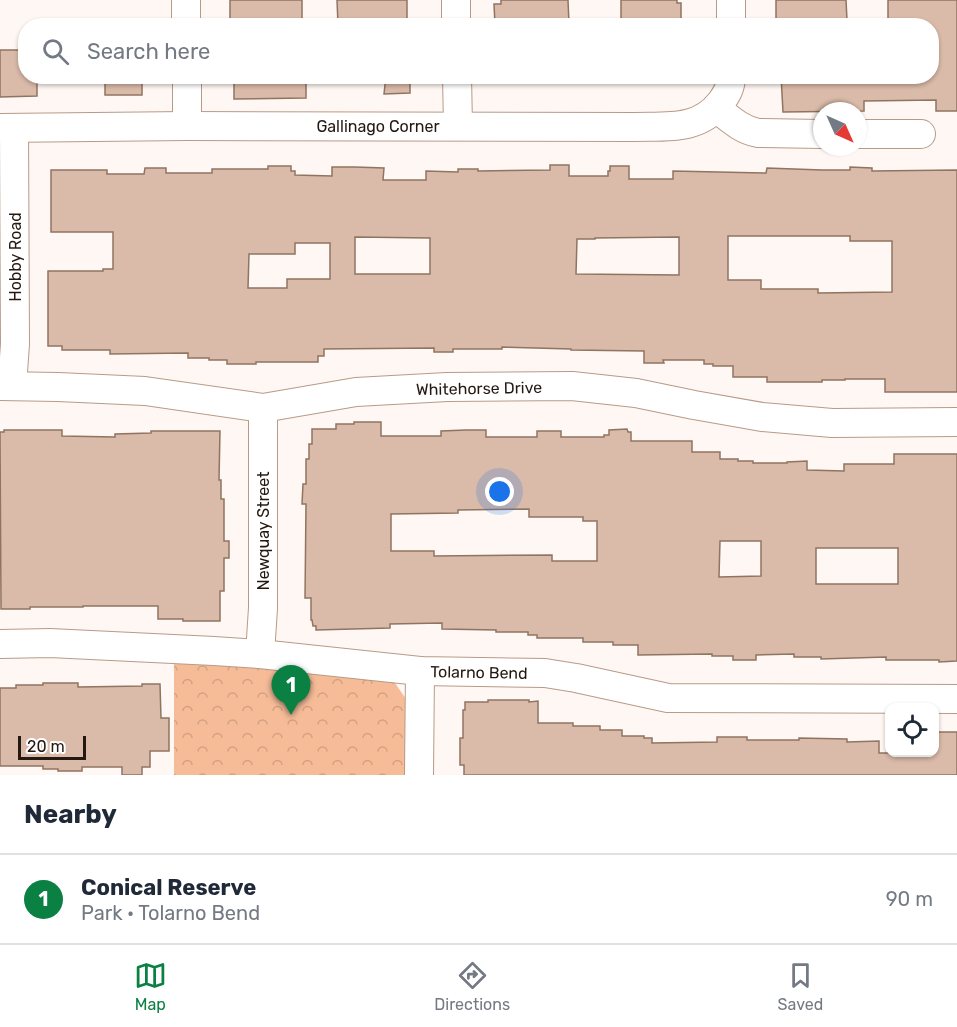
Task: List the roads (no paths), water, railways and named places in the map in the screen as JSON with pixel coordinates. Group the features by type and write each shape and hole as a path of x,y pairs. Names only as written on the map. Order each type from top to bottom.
{"street":[{"path":"186,0 186,18"},
{"path":"456,0 456,18"},
{"path":"731,0 731,18"},
{"path":"187,84 187,126"},
{"path":"457,84 458,126"},
{"name":"Gallinago Corner","path":"7,128 685,125 696,122 716,108 728,93 731,84"},
{"path":"716,108 743,128 758,134 813,134"},
{"name":"Hobby Road","path":"6,386 15,344 7,128"},
{"path":"867,134 921,134"},
{"name":"Whitehorse Drive","path":"6,386 145,392 263,408 356,392 447,387 572,386 636,393 762,417 832,423 957,422"},
{"name":"Newquay Street","path":"260,654 263,608 263,408"},
{"name":"Tolarno Bend","path":"0,644 50,643 260,654 420,671 545,673 668,698 957,699"},
{"path":"419,775 420,671"}],"place":[{"name":"Conical Reserve","path":"291,715"}]}
